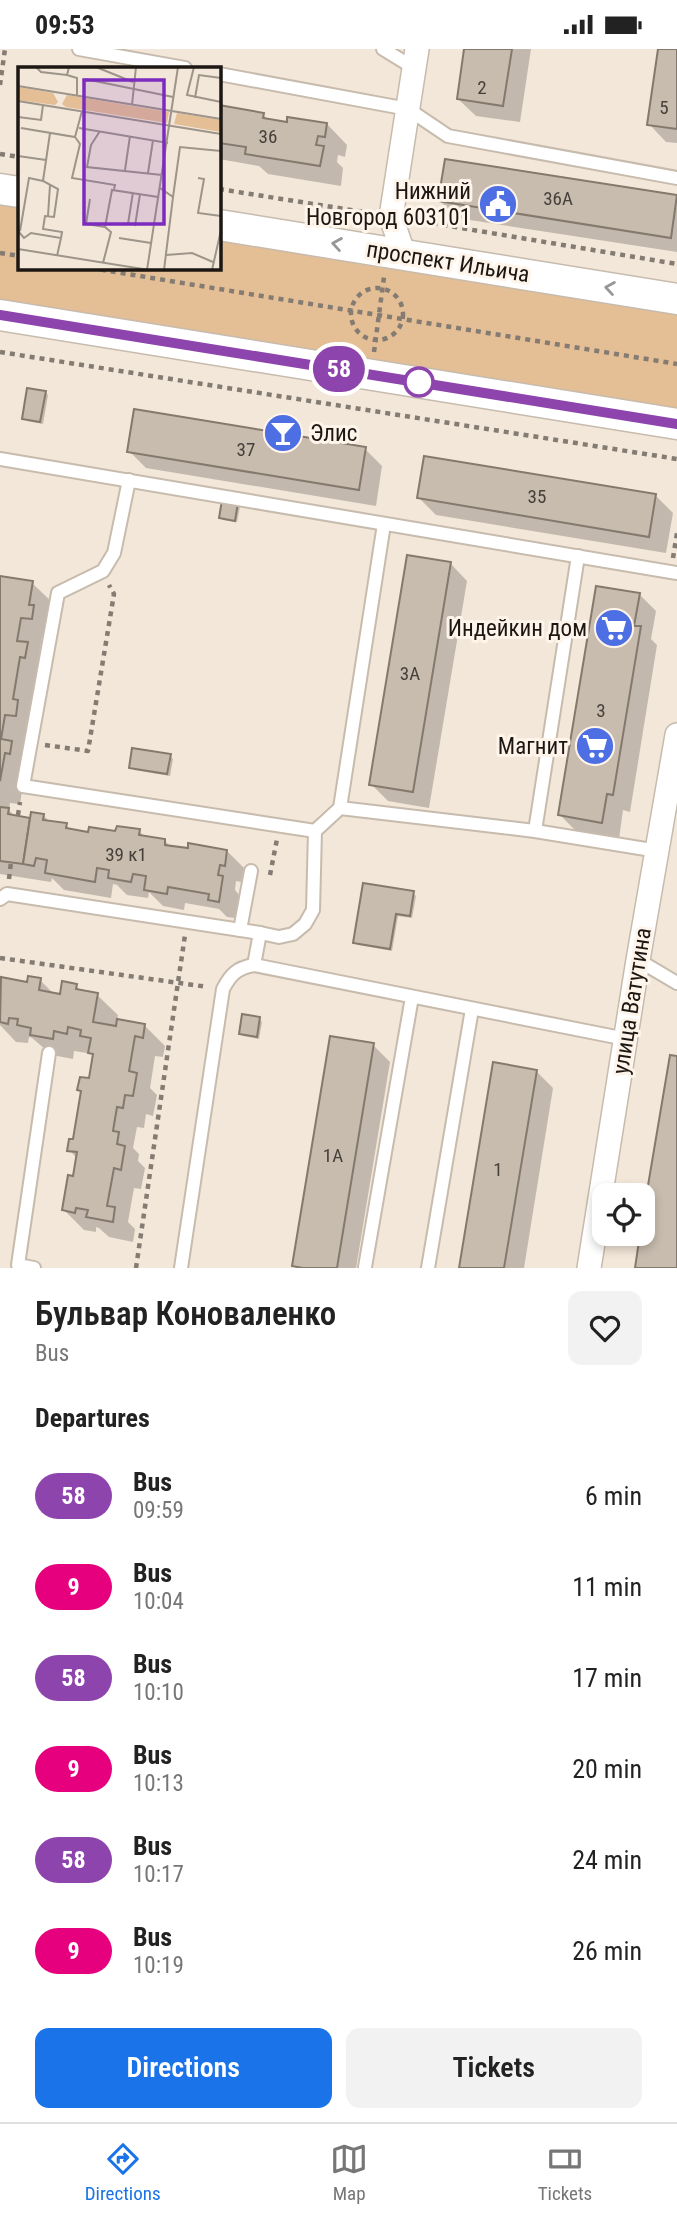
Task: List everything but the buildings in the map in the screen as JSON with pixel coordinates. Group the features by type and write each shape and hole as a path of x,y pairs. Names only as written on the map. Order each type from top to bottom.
{"street":[{"path":"394,265 391,217 416,58"},
{"path":"0,189 18,192"},
{"name":"проспект Ильича","path":"220,225 394,265 677,299"},
{"path":"0,315 677,424"},
{"name":"улица Ватутина","path":"589,1268 677,735"}],"lane":[{"path":"79,49 179,67"},
{"path":"383,49 416,58"},
{"path":"220,74 408,109 448,136 677,178"},
{"path":"0,459 102,479 129,480 677,573"},
{"path":"129,480 114,554 103,571 58,593 23,786 315,831"},
{"path":"0,899 7,894 279,937 293,934 305,924 313,910 315,831 340,808 384,524"},
{"path":"535,831 578,556"},
{"path":"340,808 535,831 658,851"},
{"path":"240,930 251,871"},
{"path":"254,965 260,933"},
{"path":"638,960 677,982"},
{"path":"181,1268 223,989 231,975 241,967 254,965 626,1039"},
{"path":"365,1267 412,997"},
{"path":"428,1268 471,1009"},
{"path":"34,1268 18,1265 48,1053"}],"path":[{"path":"0,85 5,49"},
{"path":"0,154 18,157"},
{"path":"220,189 677,264"},
{"path":"0,253 18,256"},
{"path":"373,364 382,289 394,265"},
{"path":"97,269 677,363"},
{"path":"372,289 382,289 400,300 403,319 394,334 376,341 358,333 351,310 360,295 372,289"},
{"path":"0,352 677,459"},
{"path":"30,743 88,751 114,594 103,571"},
{"path":"136,1268 187,921"},
{"path":"0,958 223,989"}],"shaded area":[{"path":"0,200 18,203 18,269 220,269 220,234 677,308 677,413 0,304"}],"bus line":[{"name":"58","path":"0,315 677,424"}],"place":[{"name":"Нижний Новгород 603101","path":"498,204"},
{"name":"Элис","path":"283,433"},
{"name":"Индейкин дом","path":"614,628"},
{"name":"Магнит","path":"595,746"}]}
